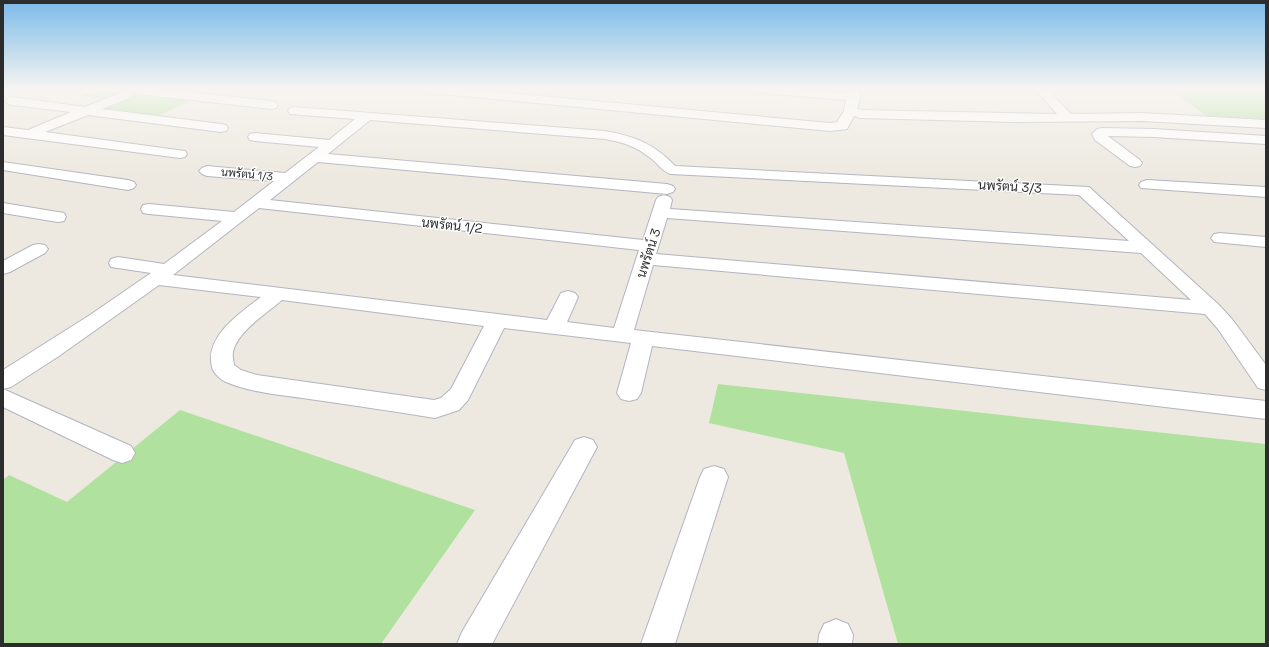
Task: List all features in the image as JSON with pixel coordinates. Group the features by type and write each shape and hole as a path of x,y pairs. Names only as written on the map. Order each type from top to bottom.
{"street":[{"path":"3,146 66,119"},
{"path":"152,119 222,128"},
{"path":"3,381 85,329 163,274 364,119"},
{"path":"410,119 593,133 620,137 644,146 661,158 671,170"},
{"path":"739,119 830,128 842,126 846,119"},
{"path":"1182,119 1266,124"},
{"path":"3,131 180,154"},
{"path":"1134,163 1100,137 1099,134 1102,132 1127,132 1266,140"},
{"path":"256,137 332,144"},
{"path":"1249,139 1266,152"},
{"path":"316,157 667,189"},
{"path":"3,166 128,184"},
{"name":"นพรัตน์ 1/3","path":"207,170 287,178"},
{"name":"นพรัตน์ 3","path":"629,393 632,336 648,253 661,213 671,170"},
{"name":"นพรัตน์ 3/3","path":"671,170 1083,190"},
{"path":"1067,174 1144,248 1210,308 1224,324 1266,382"},
{"path":"1147,185 1266,192"},
{"name":"นพรัตน์ 1/2","path":"254,203 648,253 1210,308"},
{"path":"3,208 58,218"},
{"path":"149,209 236,217"},
{"path":"661,213 1144,248"},
{"path":"1220,238 1266,242"},
{"path":"3,268 39,249"},
{"path":"118,263 163,274 278,293 497,321 1266,410"},
{"path":"278,293 239,326 227,340 222,352 223,368 233,376 256,383 435,409 450,404 460,394 497,321"},
{"path":"554,327 568,297"},
{"path":"3,396 122,453"},
{"path":"474,644 584,448"},
{"path":"658,644 714,477"}],"green space":[{"path":"718,384 1266,444 1266,644 898,644 844,453 709,423"},
{"path":"180,410 475,510 381,644 3,644 3,480 9,475 67,502"}]}
